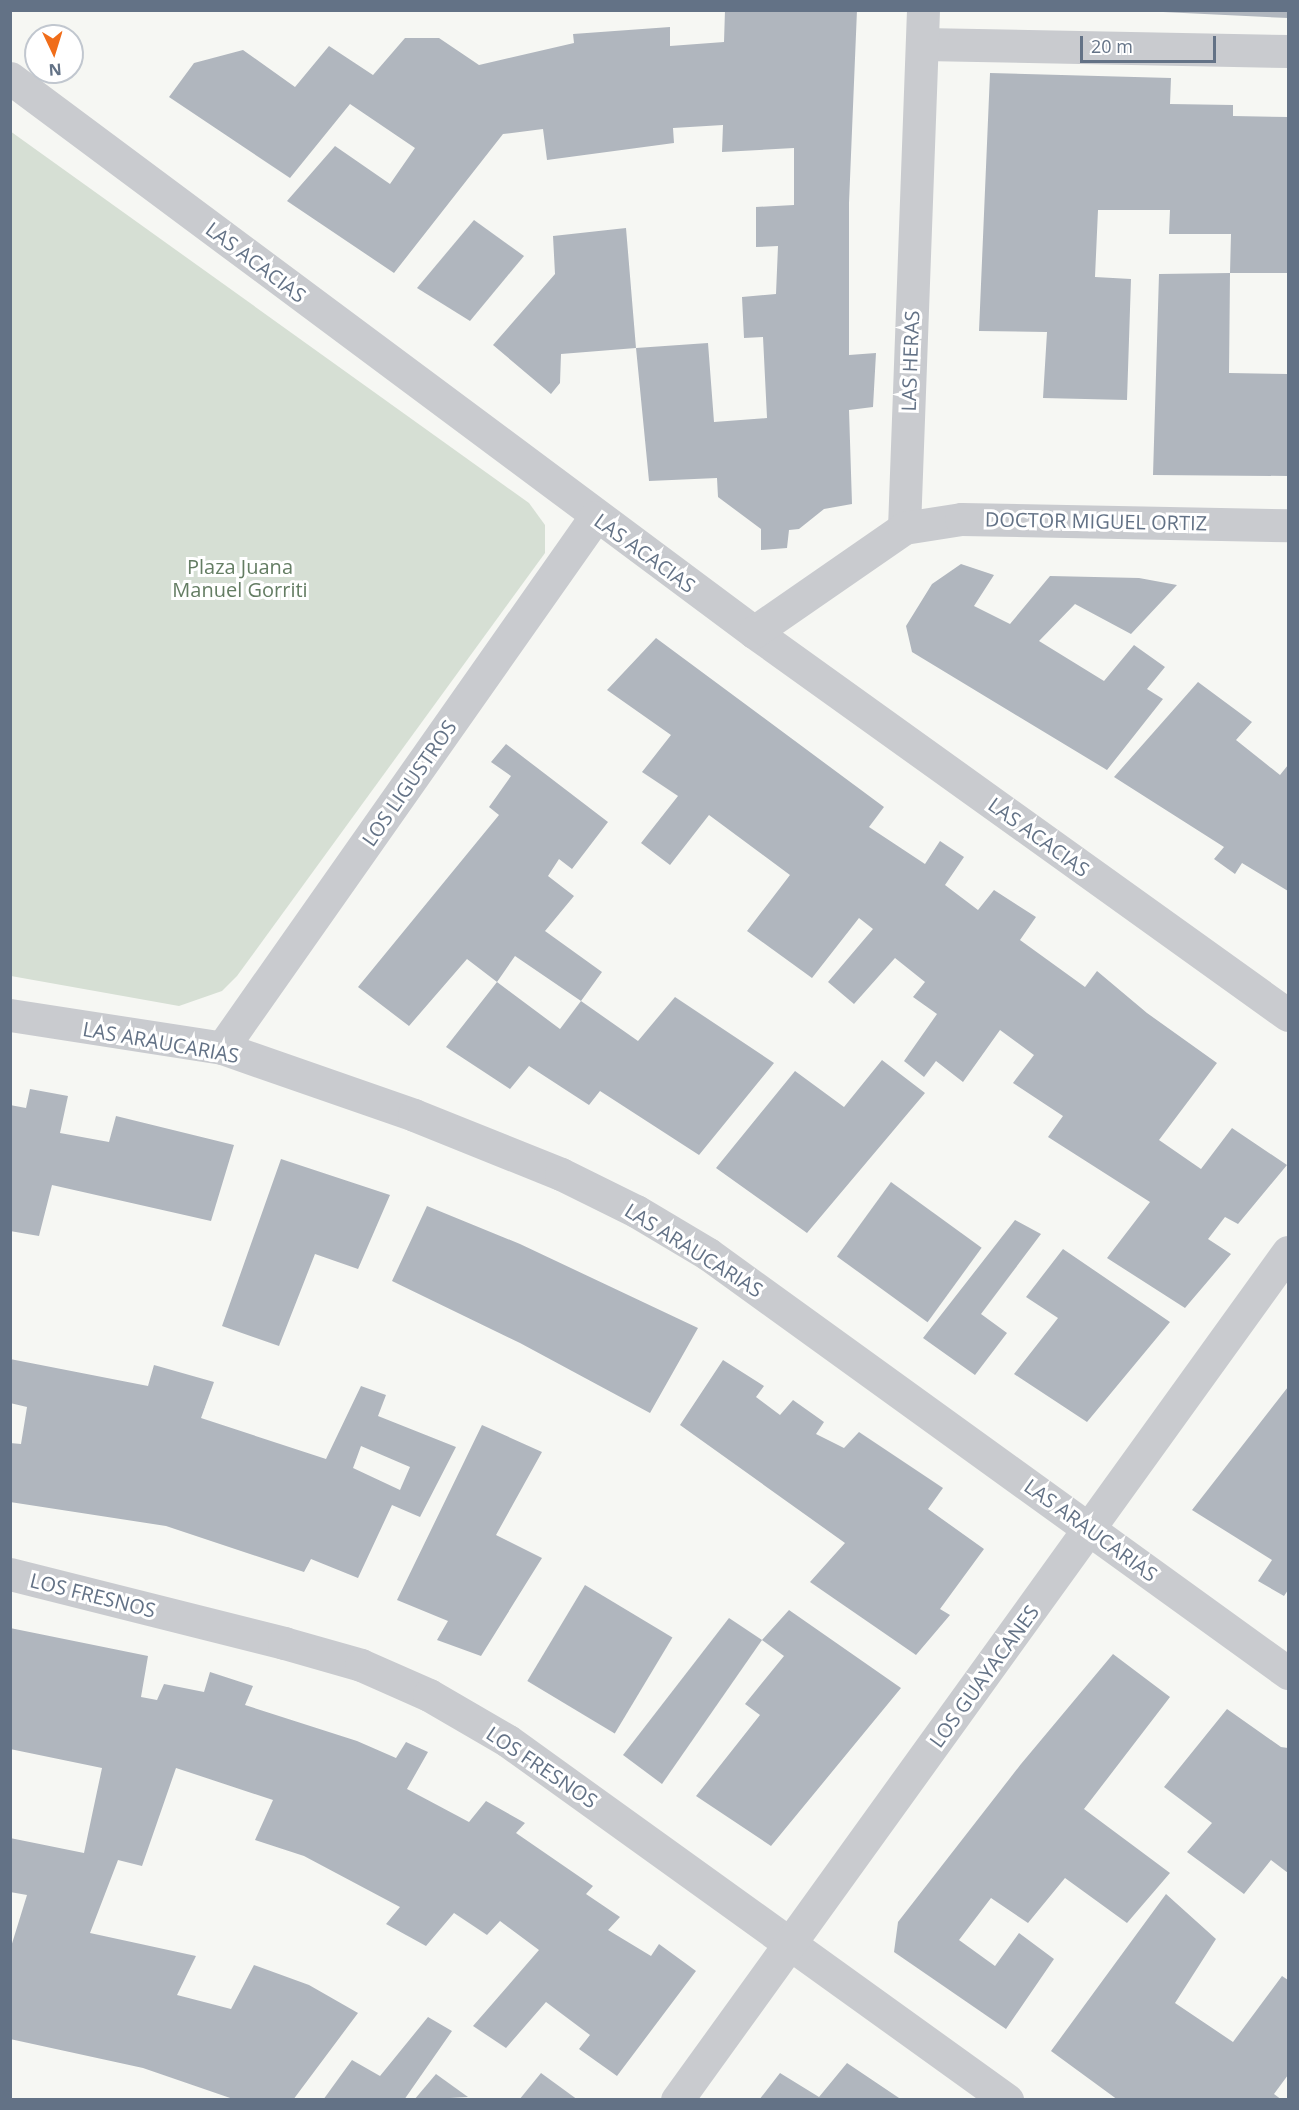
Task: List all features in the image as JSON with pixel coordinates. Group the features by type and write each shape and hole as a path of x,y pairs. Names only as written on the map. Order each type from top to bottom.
{"street":[{"name":"LAS HERAS","path":"904,528 923,10"},
{"path":"923,44 1288,51"},
{"name":"LAS ACACIAS","path":"10,78 595,517 1288,1015"},
{"name":"LOS LIGUSTROS","path":"222,1048 595,517"},
{"name":"DOCTOR MIGUEL ORTIZ","path":"904,528 961,519 1288,525"},
{"path":"753,632 904,528"},
{"name":"LAS ARAUCARIAS","path":"10,1015 222,1048 414,1115 561,1174 636,1211 708,1254 1288,1673"},
{"name":"LOS GUAYACANES","path":"677,2100 1288,1252"},
{"name":"LOS FRESNOS","path":"10,1574 362,1665 429,1695 508,1741 1007,2100"}],"green space":[{"name":"Plaza Juana Manuel Gorriti","path":"10,131 529,503 545,525 545,553 237,976 222,991 179,1006 11,976"}],"building":[{"path":"725,10 857,10 849,203 849,355 876,353 873,407 849,410 852,504 824,509 799,529 789,530 787,548 761,550 761,529 718,497 717,478 649,481 636,348 708,343 714,422 767,418 763,337 744,338 742,297 776,294 778,246 756,247 756,207 794,205 794,148 722,152 723,125 673,128 674,143 547,160 543,129 503,134 394,273 287,201 335,146 390,184 415,148 350,104 290,178 169,97 194,63 243,50 295,87 329,46 373,75 405,38 439,38 479,65 574,43 573,34 670,27 670,46 724,42"},
{"path":"1163,10 1288,10 1288,18 1163,12"},
{"path":"990,73 1171,78 1170,104 1233,105 1233,116 1288,117 1288,273 1230,273 1231,234 1169,234 1170,210 1098,210 1095,277 1131,279 1127,400 1043,398 1047,332 979,331"},
{"path":"474,220 524,256 470,321 417,288"},
{"path":"626,228 636,348 561,354 560,383 551,394 493,345 555,274 553,236"},
{"path":"1230,273 1229,373 1288,374 1288,476 1153,475 1159,274"},
{"path":"961,564 994,575 974,606 1010,624 1050,576 1139,578 1177,585 1131,634 1075,604 1039,641 1104,681 1134,645 1165,667 1147,689 1163,699 1107,770 912,652 906,626 932,584"},
{"path":"656,638 884,807 869,827 925,864 940,841 964,857 945,885 978,910 994,890 1036,917 1020,940 1085,987 1097,971 1147,1013 1217,1063 1159,1140 1201,1169 1232,1128 1287,1165 1238,1224 1225,1217 1208,1239 1231,1254 1185,1308 1107,1258 1150,1202 1048,1137 1063,1116 1013,1083 1034,1055 1000,1030 963,1082 936,1061 924,1077 904,1061 937,1014 913,997 925,982 895,958 854,1004 828,982 873,929 859,918 812,978 747,931 790,875 709,815 670,865 641,843 678,796 642,772 671,735 607,690"},
{"path":"1198,682 1252,722 1236,740 1280,775 1288,765 1288,891 1242,863 1235,874 1214,859 1224,847 1114,777"},
{"path":"506,744 608,822 572,869 559,859 548,876 574,896 545,931 602,972 581,1001 515,956 497,982 467,959 409,1026 358,987 499,815 489,807 511,776 491,762"},
{"path":"497,982 560,1029 581,1001 638,1041 675,997 774,1063 699,1155 600,1091 589,1105 529,1066 510,1089 446,1047"},
{"path":"882,1060 925,1093 807,1233 716,1168 795,1071 844,1107"},
{"path":"30,1089 68,1096 60,1133 109,1142 116,1116 234,1145 211,1221 52,1185 39,1236 10,1231 10,1105 26,1108"},
{"path":"281,1159 390,1195 358,1269 315,1254 279,1346 222,1326"},
{"path":"891,1182 982,1248 928,1322 837,1256"},
{"path":"427,1206 520,1244 698,1328 650,1413 520,1343 392,1281"},
{"path":"1015,1220 1041,1234 981,1314 1007,1333 975,1375 923,1338"},
{"path":"1063,1249 1170,1322 1087,1422 1014,1374 1058,1318 1026,1297"},
{"path":"10,1359 148,1386 154,1365 214,1382 201,1418 326,1459 361,1386 386,1395 378,1416 456,1447 420,1517 392,1505 358,1578 311,1559 304,1572 166,1526 10,1502 10,1443 21,1444 27,1407 10,1403","holes":["361,1446 410,1467 400,1490 353,1468"]},
{"path":"723,1360 764,1386 756,1397 780,1415 793,1400 824,1422 816,1434 844,1448 859,1432 943,1488 928,1509 984,1549 940,1609 950,1615 916,1655 810,1582 845,1543 680,1425"},
{"path":"1288,1387 1288,1590 1284,1596 1258,1581 1272,1560 1192,1510"},
{"path":"482,1425 542,1452 496,1535 542,1558 481,1656 437,1640 448,1621 397,1600"},
{"path":"585,1585 672,1638 615,1734 527,1681"},
{"path":"789,1610 901,1688 771,1846 696,1796 760,1715 745,1704 784,1656 762,1640"},
{"path":"729,1618 762,1640 662,1784 623,1755"},
{"path":"10,1628 148,1656 141,1697 157,1700 164,1684 204,1692 210,1672 253,1686 245,1705 357,1741 396,1758 406,1742 428,1752 407,1789 469,1822 486,1801 525,1823 516,1833 593,1886 586,1894 620,1917 608,1930 651,1956 659,1944 696,1971 617,2076 579,2049 590,2035 546,2002 506,2048 473,2026 539,1950 500,1921 487,1935 454,1913 426,1946 386,1924 400,1907 304,1856 255,1840 273,1800 176,1768 142,1866 118,1860 90,1933 196,1956 177,1995 231,2009 254,1965 309,1985 358,2013 293,2100 236,2100 143,2068 10,2039 10,1950 27,1895 10,1892 10,1838 84,1853 102,1768 10,1749"},
{"path":"1113,1654 1170,1697 1084,1809 1170,1873 1127,1923 1065,1878 1028,1923 991,1898 959,1940 995,1966 1019,1933 1054,1959 1006,2029 894,1952 898,1922 1021,1764"},
{"path":"1227,1709 1281,1747 1288,1748 1288,1873 1271,1860 1244,1894 1187,1852 1212,1823 1164,1787"},
{"path":"1166,1894 1216,1939 1175,2003 1233,2042 1282,1976 1288,1980 1288,2075 1274,2094 1282,2100 1118,2100 1051,2051"},
{"path":"428,2017 452,2031 404,2100 323,2100 352,2060 380,2076"},
{"path":"847,2063 902,2100 759,2100 780,2073 819,2097"},
{"path":"541,2073 578,2100 519,2100"},
{"path":"436,2074 468,2097 414,2100"}]}
